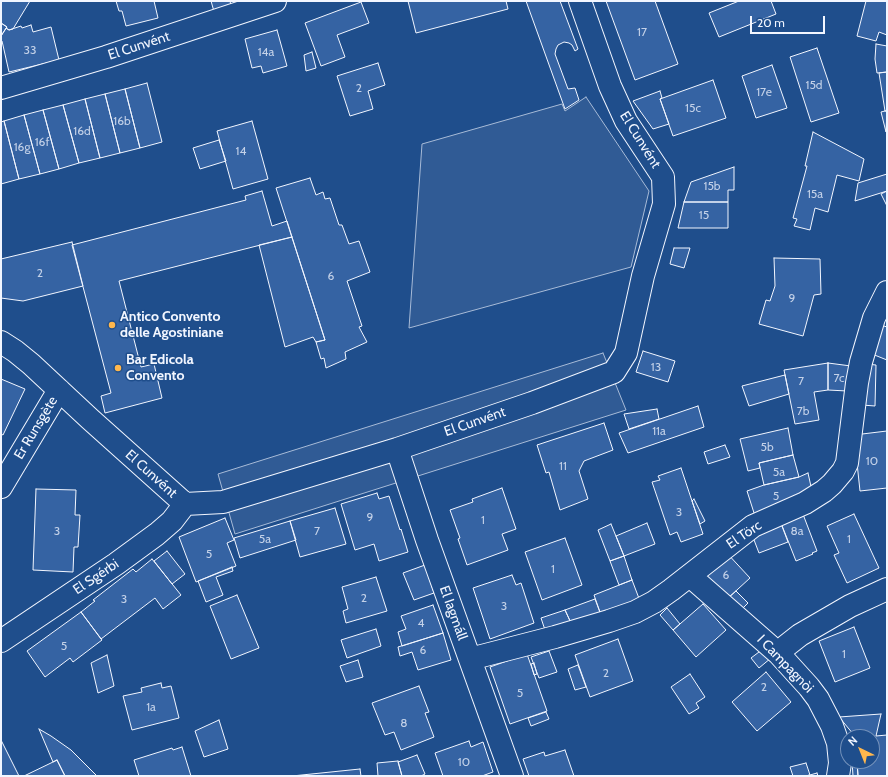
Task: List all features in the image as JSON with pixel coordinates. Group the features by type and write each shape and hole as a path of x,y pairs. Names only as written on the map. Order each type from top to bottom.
{"street":[{"name":"El Cunvént","path":"1,88 106,57 275,1"},
{"name":"El Cunvént","path":"1,342 31,364 184,504 223,502 397,449 532,403 614,372 626,353 643,276 664,204 663,177 626,121 610,86 580,1"},
{"name":"El Törc","path":"470,659 556,637 635,612 672,590 753,526 805,503 832,484 843,471 847,463 857,383 864,348 874,318 887,292"},
{"name":"Er Runsgète","path":"1,487 60,390"},
{"name":"El Iagmáll","path":"397,449 427,540 512,776"},
{"name":"El Sgérbi","path":"1,641 116,564 157,534 172,521 184,504"},
{"name":"I Campagnòi","path":"690,576 779,654 818,699 832,726 838,743 840,763 838,776"},
{"path":"779,654 800,635 850,606 887,589"}],"shaded area":[{"path":"586,97 649,191 631,267 409,328 422,144 562,104 565,111"},
{"path":"603,353 626,410 235,534 218,474"}],"building":[{"path":"1,1 30,1 13,29 9,30 1,23"},
{"path":"116,1 154,1 158,18 126,26 122,11 119,11"},
{"path":"211,1 230,1 232,10 215,15"},
{"path":"408,1 506,1 508,9 416,33"},
{"path":"526,1 560,1 578,49 575,51 572,45 564,42 558,45 556,49 555,54 568,89 575,88 579,100 565,109"},
{"path":"606,1 655,1 678,64 635,80"},
{"path":"739,1 771,1 776,14 719,37 709,13"},
{"path":"866,1 887,1 887,35 879,32 876,41 857,36"},
{"path":"361,2 369,23 337,35 345,57 321,66 305,23"},
{"path":"1,23 7,27 1,36"},
{"path":"31,25 33,32 51,27 59,60 9,72 1,36 6,28 9,30 21,26 22,28"},
{"path":"277,30 287,66 263,73 261,66 252,68 245,39"},
{"path":"876,44 887,46 887,72 877,73 875,59"},
{"path":"817,48 839,113 811,122 790,57"},
{"path":"312,52 316,68 306,71 304,55"},
{"path":"378,63 385,85 368,91 373,109 350,116 337,76"},
{"path":"772,65 787,108 756,118 742,76"},
{"path":"887,72 887,111 885,111 879,73"},
{"path":"713,80 726,118 673,136 660,99"},
{"path":"147,83 162,142 140,148 125,89"},
{"path":"125,89 140,148 120,153 105,94"},
{"path":"660,91 662,98 660,99 669,124 653,129 633,101"},
{"path":"105,94 120,153 100,158 85,99"},
{"path":"85,99 100,158 79,163 63,105"},
{"path":"63,105 79,163 59,169 43,110"},
{"path":"43,110 59,169 40,174 24,115"},
{"path":"887,111 886,132 881,112"},
{"path":"24,115 40,174 19,179 4,121"},
{"path":"4,121 19,179 1,184 1,122"},
{"path":"252,121 268,179 233,189 217,131"},
{"path":"813,132 864,159 859,181 837,175 828,212 815,208 810,230 794,226 797,219 793,218 807,166 805,166"},
{"path":"219,140 226,161 200,169 193,148"},
{"path":"734,167 734,190 728,190 728,202 684,202 691,182"},
{"path":"887,174 887,191 855,201 858,183"},
{"path":"310,178 316,195 323,192 325,199 330,198 339,225 342,225 349,244 359,241 370,272 347,281 362,326 359,327 367,342 345,352 346,359 326,368 324,358 321,359 316,342 325,340 276,188"},
{"name":"Antico Convento delle Agostiniane","path":"262,191 272,226 287,221 292,237 119,281 141,367 154,364 162,398 105,413 101,396 111,393 72,245 246,200 245,196"},
{"path":"887,191 887,206 881,194"},
{"path":"684,202 728,202 728,228 678,228"},
{"path":"292,237 325,340 316,342 313,337 285,347 259,245"},
{"path":"72,242 83,286 23,301 1,298 1,259"},
{"path":"674,248 690,248 684,268 670,264"},
{"path":"774,258 820,259 821,294 814,295 803,336 759,324 766,300 770,301 775,286"},
{"path":"878,324 887,327 887,360 867,352"},
{"path":"643,351 675,361 668,382 636,372"},
{"path":"828,363 828,390 814,392 819,420 795,424 784,370"},
{"path":"828,363 851,366 847,391 828,390"},
{"path":"866,364 876,365 875,406 862,405"},
{"path":"785,375 789,394 749,406 742,386"},
{"path":"1,379 25,389 3,435 1,434"},
{"path":"698,406 704,427 628,453 619,433"},
{"path":"657,409 659,419 629,429 624,414"},
{"path":"604,423 613,450 584,461 579,471 588,499 560,510 549,472 546,473 537,445"},
{"path":"788,428 793,455 759,463 760,468 748,471 740,439"},
{"path":"887,431 887,488 860,491 854,435"},
{"path":"725,445 730,457 708,464 704,452"},
{"path":"793,455 799,477 764,485 759,463"},
{"path":"681,468 703,534 681,542 677,532 670,535 652,482 660,480 658,476"},
{"path":"808,473 812,491 755,516 747,491 764,485 799,477"},
{"path":"502,488 516,529 502,534 508,550 467,565 458,539 460,538 450,510 473,502 472,499"},
{"path":"36,489 76,490 75,515 80,515 78,547 74,547 73,572 33,570"},
{"path":"377,493 379,499 389,496 408,552 379,561 374,544 355,550 341,504"},
{"path":"694,499 705,521 700,524 692,501"},
{"path":"335,508 346,544 300,557 290,521"},
{"path":"801,509 817,551 796,561 779,518"},
{"path":"854,514 879,568 847,583 834,555 839,553 827,526"},
{"path":"225,518 234,540 227,543 236,566 196,582 179,537"},
{"path":"290,521 296,540 240,558 234,538"},
{"path":"780,521 788,542 759,553 751,532"},
{"path":"647,523 655,544 624,556 616,536"},
{"path":"611,524 624,556 610,561 598,530"},
{"path":"565,538 582,585 542,600 525,552"},
{"path":"167,551 185,574 172,584 154,561"},
{"path":"725,551 750,578 726,600 702,573"},
{"path":"624,556 632,580 619,585 610,561"},
{"path":"152,559 181,595 163,609 155,598 101,639 81,612 95,601 93,600 133,569 136,572"},
{"path":"425,565 434,593 414,600 403,573"},
{"path":"232,567 233,571 216,577 223,595 206,602 198,581"},
{"path":"512,575 516,585 521,583 534,623 490,639 473,588"},
{"path":"376,577 387,611 346,623 343,611 348,609 342,587"},
{"path":"632,580 640,601 601,615 594,595"},
{"path":"736,591 748,603 741,610 728,598"},
{"path":"237,595 259,648 231,659 210,606"},
{"path":"595,599 601,615 571,623 565,610"},
{"path":"703,604 726,630 696,657 673,630"},
{"path":"433,605 443,633 402,646 398,632 406,629 401,616"},
{"path":"667,608 680,624 673,630 660,615"},
{"path":"565,610 571,623 545,630 541,618"},
{"path":"81,612 102,640 73,662 70,658 45,677 27,651"},
{"path":"854,627 870,668 835,682 819,641"},
{"path":"376,629 381,646 347,658 341,640"},
{"path":"443,633 451,660 418,670 412,652 400,656 398,647"},
{"path":"618,639 633,681 590,697 575,655"},
{"path":"763,649 771,658 759,668 751,658"},
{"path":"549,651 557,672 539,678 531,657"},
{"path":"527,654 547,711 510,724 490,667"},
{"path":"107,655 114,686 98,693 91,663"},
{"path":"358,660 363,677 346,682 340,666"},
{"path":"534,663 537,674 534,675 531,664"},
{"path":"578,665 586,687 575,690 568,669"},
{"path":"766,672 791,702 757,731 732,702"},
{"path":"690,674 705,697 696,703 699,708 689,714 671,687"},
{"path":"161,683 162,688 171,686 179,718 132,730 123,696 142,692 141,688"},
{"path":"419,686 429,712 425,713 434,737 401,750 394,732 385,735 372,703"},
{"path":"546,712 549,719 531,726 528,718"},
{"path":"881,714 878,729 849,729 839,717"},
{"path":"219,720 228,749 204,757 195,731"},
{"path":"39,729 71,750 97,776 65,776 57,760 53,762"},
{"path":"887,735 887,776 858,776 858,769 880,769 880,736"},
{"path":"1,740 19,776 1,776"},
{"path":"469,741 471,747 483,742 493,772 482,776 443,776 435,753"},
{"path":"182,747 191,776 139,776 134,760 172,748 173,750"},
{"path":"565,750 574,776 529,776 523,759 544,752 545,756"},
{"path":"417,755 425,774 421,776 402,776 398,762"},
{"path":"57,760 65,776 24,776 53,762"},
{"path":"398,761 402,776 378,776 377,763"},
{"path":"806,763 810,775 793,776 790,767"},
{"path":"360,769 361,776 292,776"},
{"path":"853,769 858,769 858,776 853,776"},
{"path":"817,773 818,776 805,776 810,775"}],"place":[{"name":"Antico Convento delle Agostiniane","path":"112,325"},
{"name":"Bar Edicola Convento","path":"118,368"}]}
